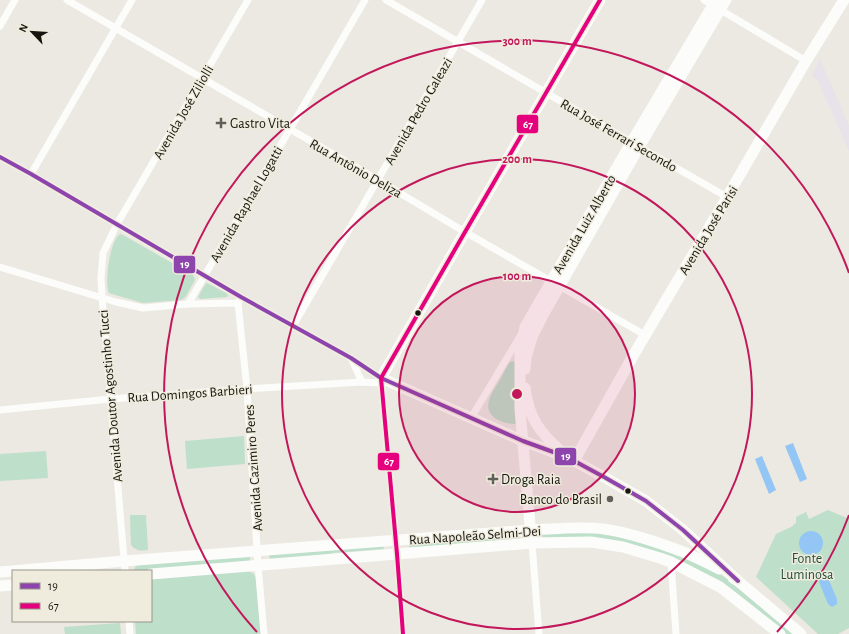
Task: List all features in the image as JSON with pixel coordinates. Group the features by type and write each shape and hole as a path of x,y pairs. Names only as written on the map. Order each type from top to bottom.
{"main road":[{"path":"600,0 381,380 523,441 570,459 604,477 646,501 683,530 738,581"},
{"name":"Avenida José Parisi","path":"570,459 727,197 806,61 844,0"},
{"name":"Avenida Luiz Alberto","path":"532,543 520,409 519,363 525,328 555,284 716,3"},
{"name":"Avenida Luiz Alberto","path":"555,284 532,337 526,358 524,378 527,402 532,417 546,439 570,459"},
{"name":"Rua Napoleão Selmi-Dei","path":"41,570 124,566 258,551 531,530 578,528 604,529 665,545 708,563 738,581 801,634"},
{"name":"Rua Napoleão Selmi-Dei","path":"152,574 532,543 591,542 624,547 671,562 720,587 780,634"},
{"name":"Rua Napoleão Selmi-Dei","path":"0,572 12,571"},
{"path":"0,586 12,585"}],"street":[{"path":"0,26 15,0"},
{"name":"Rua Antônio Deliza","path":"68,0 465,232 645,335"},
{"path":"31,174 132,0"},
{"name":"Avenida José Ziliolli","path":"117,224 248,0"},
{"name":"Avenida Raphael Logatti","path":"188,304 365,0"},
{"name":"Rua José Ferrari Secondo","path":"386,0 727,197"},
{"name":"Avenida Pedro Galeazi","path":"293,326 482,0"},
{"path":"716,3 806,61"},
{"path":"0,156 204,276 240,300 293,326 351,358 381,380 403,634"},
{"name":"Avenida Doutor Agostinho Tucci","path":"117,224 103,253 101,278 124,566"},
{"path":"0,267 116,302 143,308 240,300"},
{"name":"Avenida Cazimiro Peres","path":"240,300 264,634"},
{"path":"471,418 525,328"},
{"path":"351,358 362,382"},
{"name":"Rua Domingos Barbieri","path":"0,410 110,399 381,380"},
{"name":"Avenida Luiz Alberto","path":"532,543 539,634"},
{"path":"671,562 676,634"},
{"path":"129,622 130,634"}],"shaded area":[{"path":"820,59 849,126 849,151 818,81 812,75"}],"green space":[{"path":"120,234 193,275 195,280 186,296 180,300 143,303 109,293 107,277 109,260 113,244"},
{"path":"207,283 226,293 228,295 227,297 200,299 198,297"},
{"path":"512,361 515,362 518,420 515,424 505,423 496,419 491,415 488,406 490,397 509,363"},
{"path":"244,436 245,464 187,469 185,441"},
{"path":"46,451 48,478 0,481 0,454"},
{"name":"Fonte Luminosa","path":"828,510 849,519 849,628 838,634 818,634 756,577 776,534 791,527 796,523 796,517 806,512 809,519"},
{"path":"130,515 146,515 148,550 139,550 131,545"},
{"path":"592,531 633,539 692,560 721,575 742,589 794,634 786,634 744,599 718,580 663,554 544,538 541,535 543,532"},
{"path":"519,535 520,540 409,548 411,543"},
{"path":"383,545 384,549 333,553 327,556 271,560 269,557 270,555"},
{"path":"247,556 250,557 250,560 247,562 151,570 134,570 138,565"},
{"path":"249,571 254,574 256,578 261,634 136,634 135,622 152,622 152,579"},
{"path":"120,623 121,634 65,634 64,627"}],"water":[{"path":"793,443 807,479 800,482 785,446"},
{"path":"762,456 776,490 769,494 755,459"},
{"path":"811,531 820,534 823,543 820,552 811,555 802,552 799,543 802,534"},
{"path":"823,574 827,576 837,599 837,604 832,607 828,604 819,582 820,576"}],"transit line":[{"name":"67","path":"403,634 381,378 600,0"},
{"name":"19","path":"0,157 241,297 351,358 381,378 523,441 567,457 646,501 683,530 738,581"}],"place":[{"name":"Gastro Vita","path":"221,123"},
{"name":"Droga Raia","path":"493,479"},
{"name":"Banco do Brasil","path":"610,499"}]}
